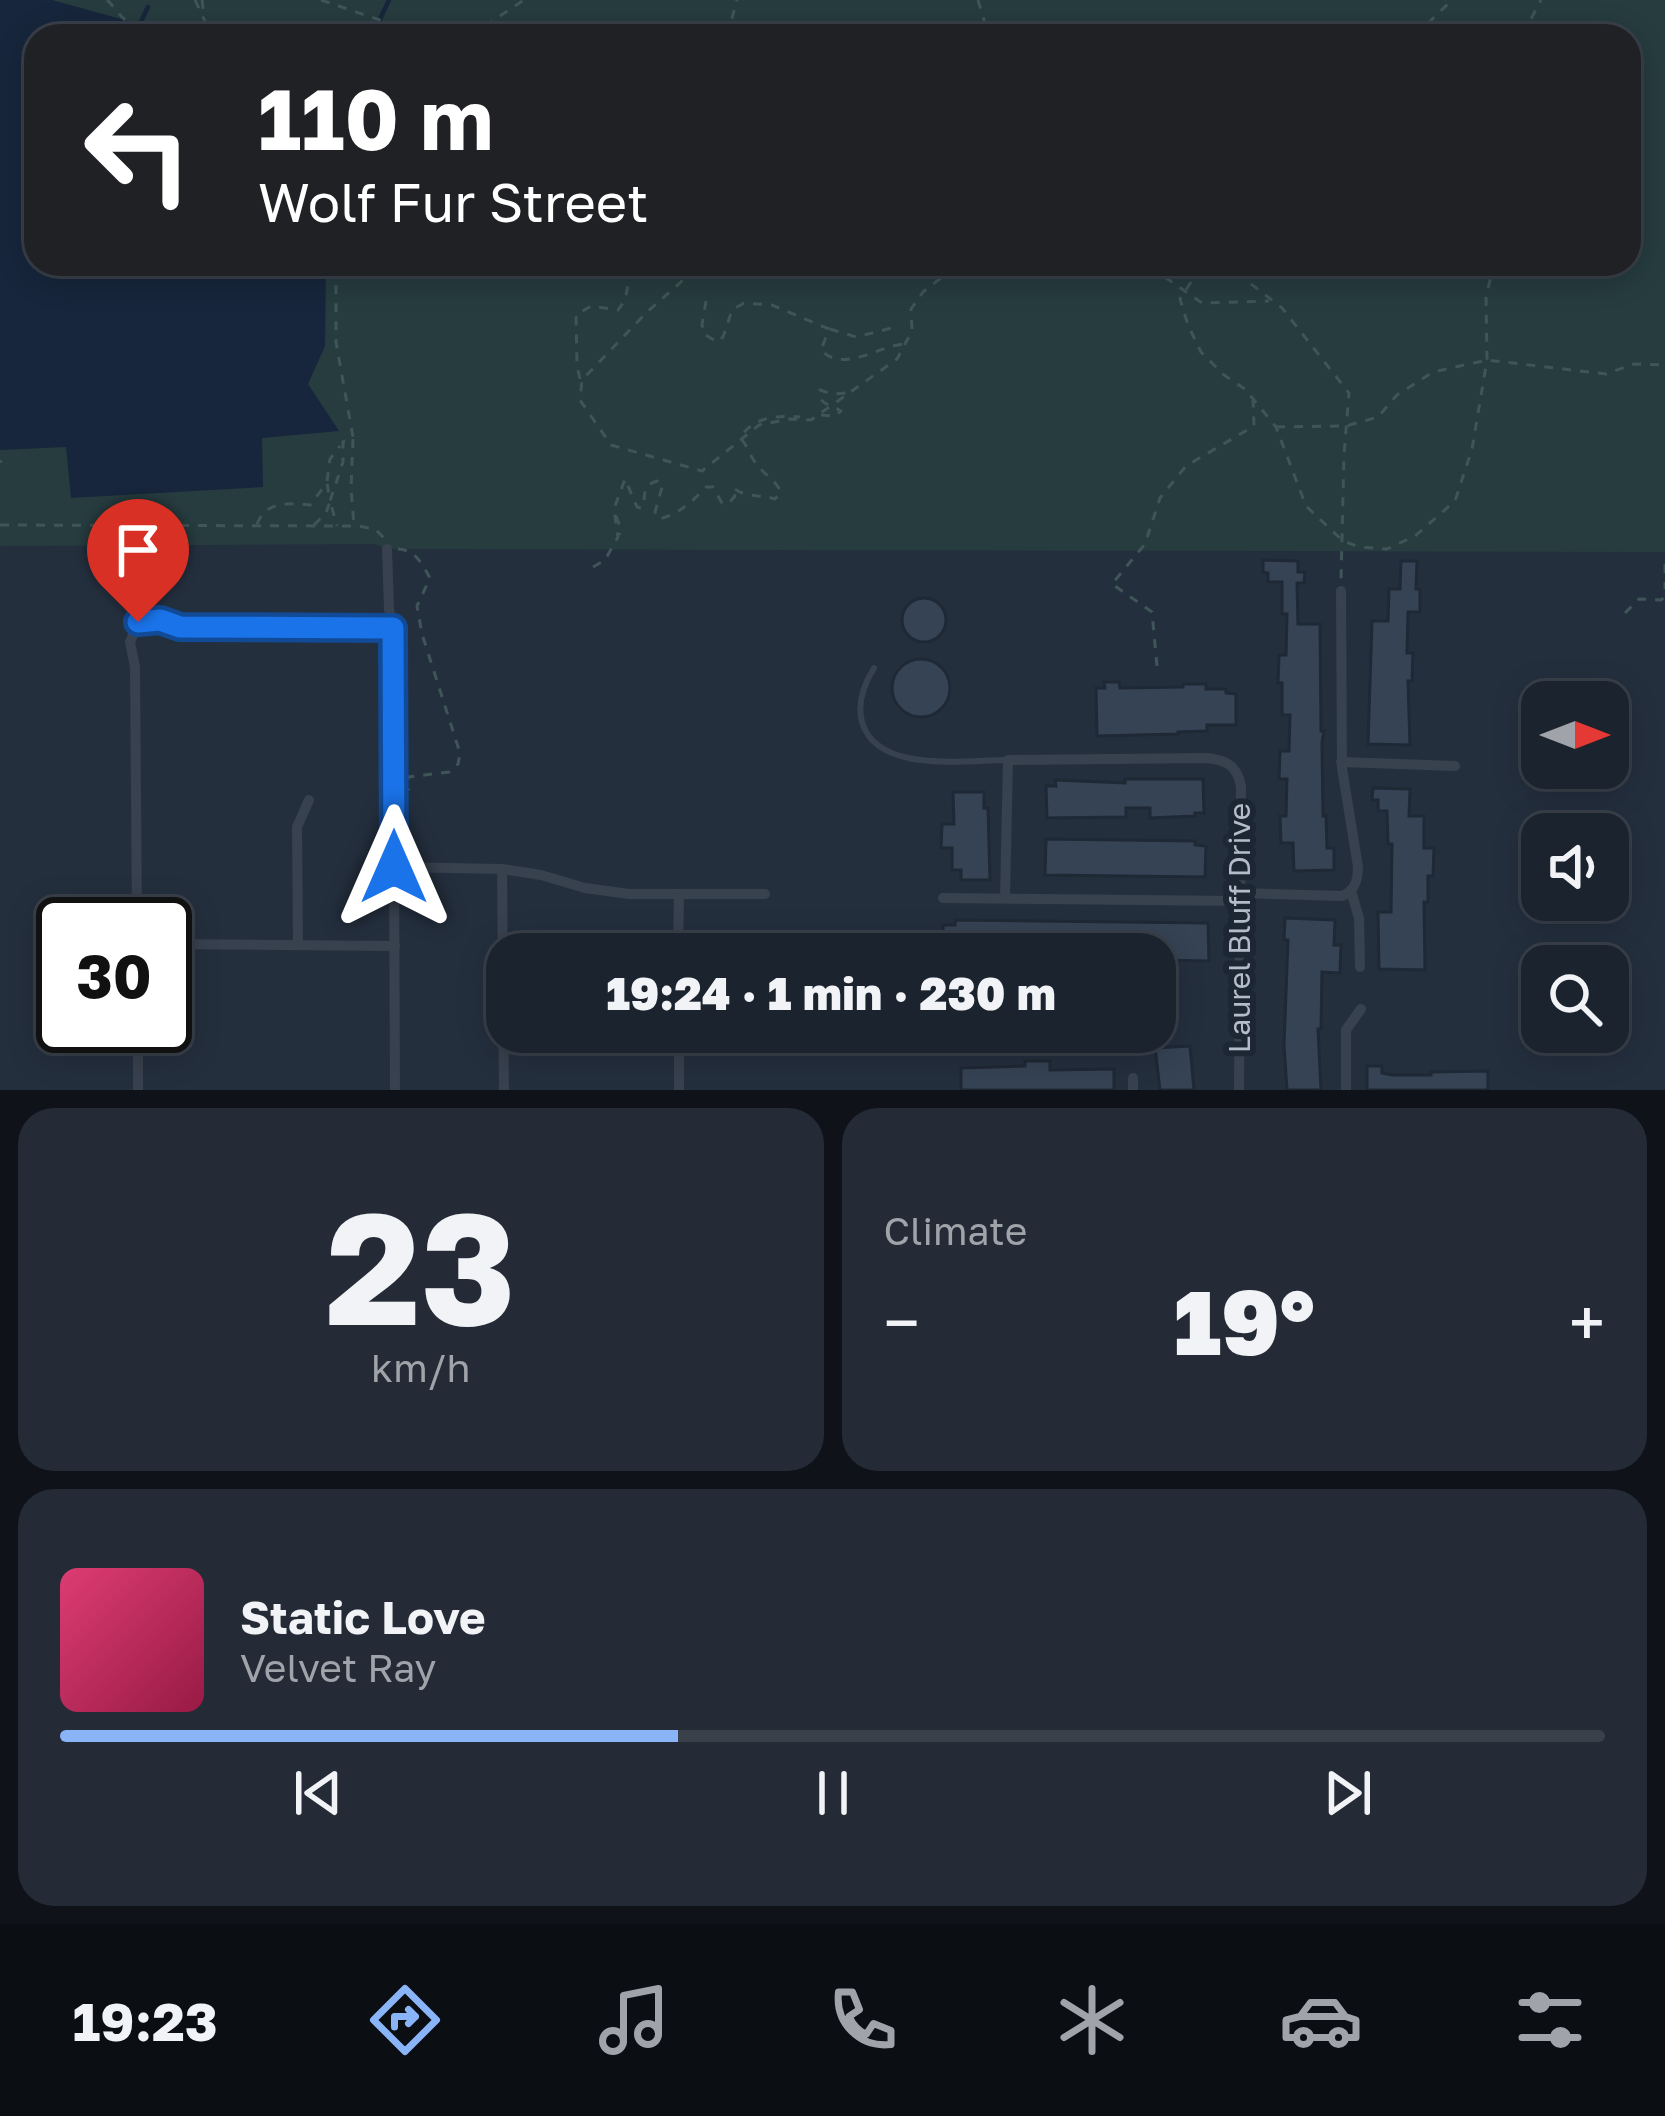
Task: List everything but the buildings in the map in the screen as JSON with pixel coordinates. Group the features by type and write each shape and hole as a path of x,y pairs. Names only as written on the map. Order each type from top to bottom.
{"street":[{"path":"387,549 393,628 395,1090"},
{"path":"943,898 1336,896 1351,890 1358,867 1341,762 1341,591"},
{"path":"137,897 135,667 130,642 138,622 160,620 180,627 393,628"},
{"name":"Laurel Bluff Drive","path":"1008,760 1207,758 1234,768 1241,786 1239,1090"},
{"path":"1005,898 1008,760"},
{"path":"1341,762 1454,766"},
{"path":"298,945 297,827 309,800"},
{"path":"394,867 502,869 611,892 765,894"},
{"path":"502,869 504,1090"},
{"path":"1351,890 1359,918 1360,967"},
{"path":"678,933 679,895"},
{"path":"192,944 394,946"},
{"path":"1346,1090 1346,1030 1361,1009"},
{"path":"138,1053 138,1090"},
{"path":"679,1053 679,1090"}],"lane":[{"path":"874,668 860,710 863,728 885,752 914,759 1008,760"}],"path":[{"path":"107,0 132,24"},
{"path":"322,0 392,24"},
{"path":"488,24 524,0"},
{"path":"730,23 737,0"},
{"path":"1427,24 1452,0"},
{"path":"334,276 336,342 353,437 354,526"},
{"path":"582,382 577,375 576,315 591,306 619,310 626,300 627,276"},
{"path":"684,276 582,382 580,400 611,445 702,471 759,424 811,420 898,359 912,331 911,309 944,276"},
{"path":"1163,276 1202,303 1273,301"},
{"path":"1191,276 1180,299 1201,352 1245,389 1276,428 1306,506 1343,541 1387,549 1415,536 1455,501 1472,449 1487,360 1486,297 1492,276"},
{"path":"1241,276 1273,301 1349,393 1341,591"},
{"path":"706,301 701,325 704,334 717,342 723,338 731,310 744,303 772,305 856,337 896,327"},
{"path":"829,328 821,353 833,361 905,344"},
{"path":"1276,428 1346,426 1378,417 1397,395 1433,372 1487,360 1606,374 1634,364 1665,365"},
{"path":"816,416 841,410 820,398 820,390 849,392"},
{"path":"1157,666 1152,612 1112,584 1145,544 1160,498 1186,466 1254,426 1253,399"},
{"path":"337,526 327,483 330,459 353,437"},
{"path":"593,567 605,560 619,536 614,513 625,479 631,498 641,508 651,483 663,484 655,512 659,519 685,507 706,487 713,487 728,504 735,489 775,499 781,492 778,485 752,460 750,448 740,438"},
{"path":"313,526 326,513 343,462 343,442"},
{"path":"256,526 261,513 281,502 310,505 327,483"},
{"path":"0,525 354,526 375,530 387,549 404,549 420,559 430,578 417,606 422,634 460,753 458,764 449,772 408,777 409,790"},
{"path":"1665,564 1665,589"},
{"path":"1625,613 1639,599 1661,601 1665,597"}],"green space":[{"path":"0,0 1665,0 1665,552 387,549 374,544 0,546"}],"water":[{"path":"0,0 52,0 139,24 24,24 24,276 326,276 325,346 308,384 339,431 262,438 263,487 71,498 66,447 0,450"}],"waterway":[{"path":"378,24 389,0"},
{"path":"140,24 148,7"}],"route":[{"path":"138,622 160,620 180,627 393,628 394,867"}]}
